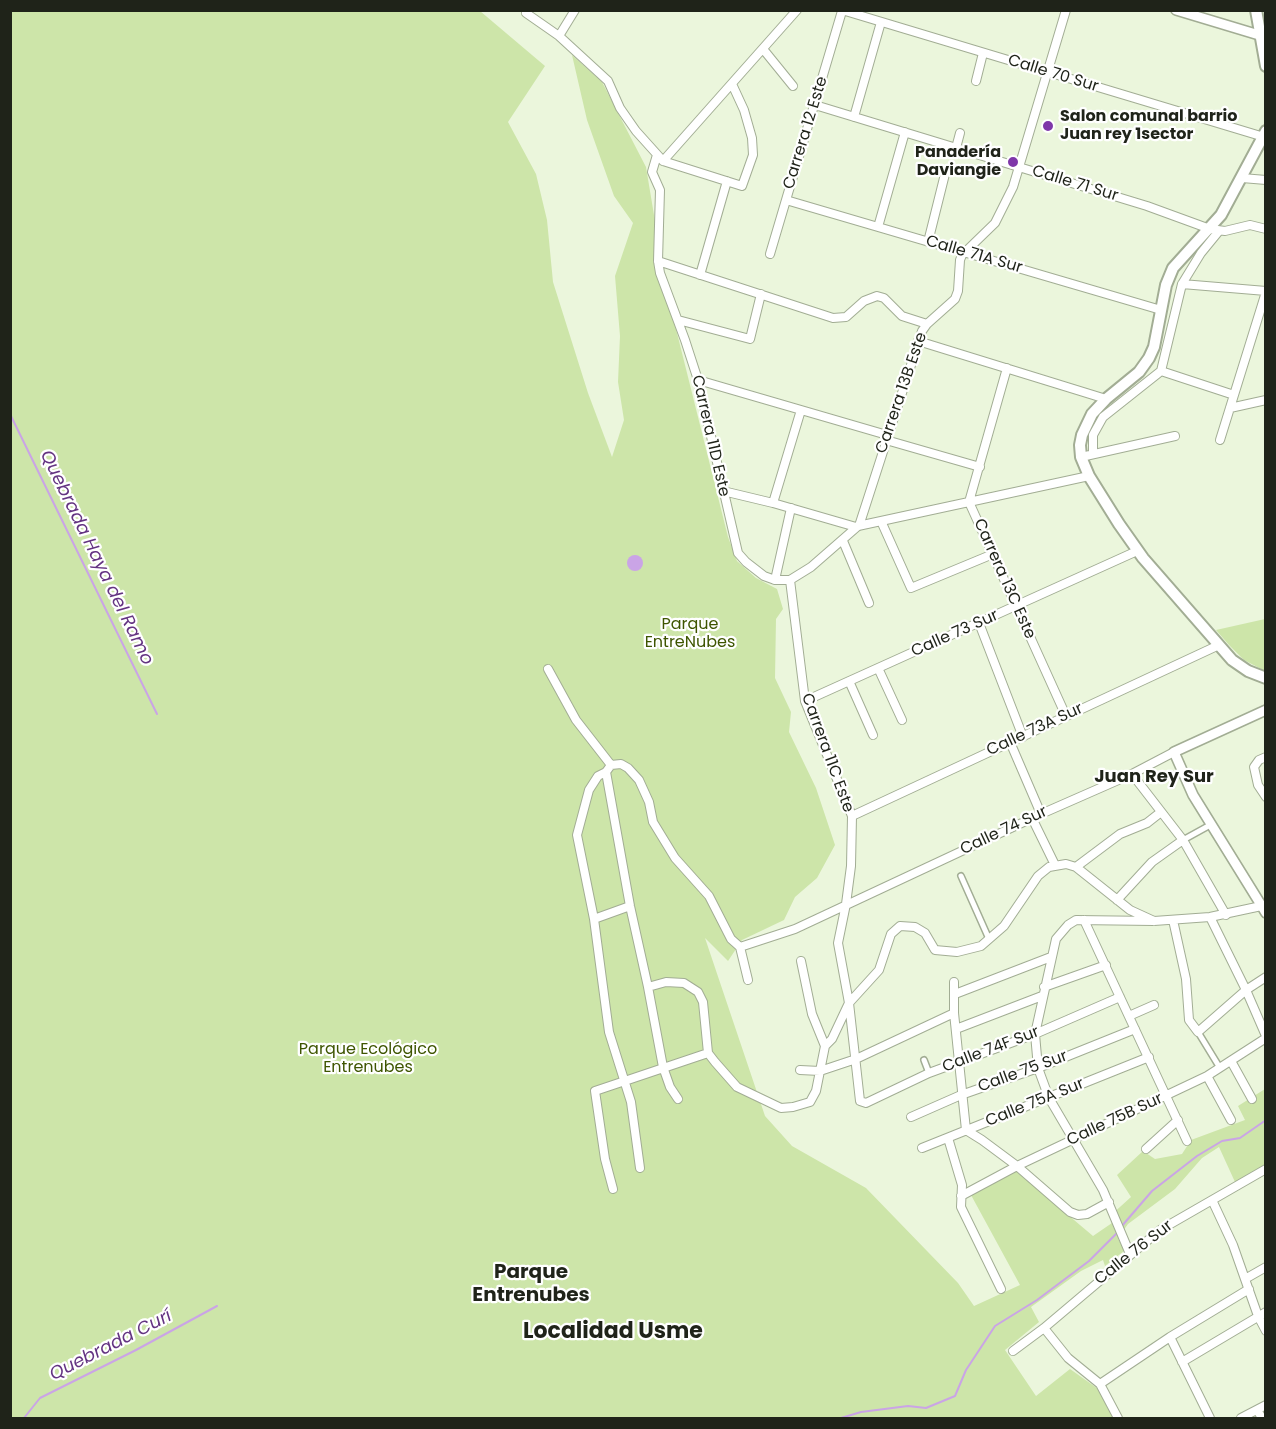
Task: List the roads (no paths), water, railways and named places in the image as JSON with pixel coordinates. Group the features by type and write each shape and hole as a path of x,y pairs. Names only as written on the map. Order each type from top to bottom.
{"main road":[{"path":"1257,10 1259,35 1266,66"},
{"path":"1265,134 1214,230 1173,268 1169,276 1154,347 1145,365 1092,414 1086,424 1080,445 1087,456 1089,476 1137,551 1239,666 1266,678"}],"street":[{"path":"559,36 575,10"},
{"path":"660,158 732,84 797,10"},
{"path":"964,252 995,224 1002,214 1049,73 1066,10"},
{"path":"1176,10 1259,35"},
{"name":"Calle 70 Sur","path":"842,11 1265,134"},
{"name":"Carrera 12 Este","path":"770,254 842,11"},
{"path":"526,12 559,36 608,81 620,108 636,131 660,158 742,186 753,155 752,138 744,110 732,84"},
{"path":"854,117 881,22"},
{"path":"763,49 793,86"},
{"path":"976,81 983,53"},
{"name":"Calle 71 Sur","path":"815,105 1147,206 1214,230"},
{"path":"878,227 905,132"},
{"path":"956,148 960,133"},
{"name":"Carrera 11D Este","path":"660,158 652,172 660,190 658,261 660,273 698,380 738,554 764,576 774,580"},
{"path":"928,242 945,174"},
{"path":"1242,178 1266,180"},
{"path":"700,275 727,181"},
{"name":"Calle 71A Sur","path":"786,201 1161,310"},
{"path":"1175,436 1087,456 1093,435 1103,417 1161,370 1182,284 1214,230 1250,225 1266,229"},
{"name":"Carrera 13B Este","path":"858,526 918,341 927,324 955,299 958,291 960,260 964,252"},
{"path":"658,261 833,318 846,317 864,301 878,296 884,298 902,316 927,324"},
{"path":"1182,284 1266,292 1220,440"},
{"path":"678,320 750,339 761,294"},
{"path":"918,341 1106,399"},
{"name":"Carrera 13C Este","path":"1007,368 969,502 1066,716"},
{"path":"1161,370 1234,395"},
{"path":"698,380 980,467"},
{"path":"1230,408 1266,400"},
{"path":"773,502 801,410"},
{"path":"723,491 773,502 858,526 1089,476"},
{"path":"791,508 774,580 789,580 811,567 858,526"},
{"path":"881,521 909,588 914,588 993,554"},
{"path":"843,541 869,603"},
{"name":"Calle 73 Sur","path":"806,701 1137,551"},
{"name":"Carrera 11C Este","path":"789,580 806,701 852,816 851,866 838,943 849,1003 858,1092 860,1101 863,1103"},
{"path":"979,623 1023,736"},
{"name":"Calle 73A Sur","path":"852,816 1219,645"},
{"path":"878,668 902,720"},
{"path":"548,669 576,720 608,768 630,906 663,1067 670,1088 678,1099"},
{"path":"849,681 873,735"},
{"name":"Calle 74 Sur","path":"740,947 795,928 1266,710"},
{"path":"1010,742 1041,814"},
{"path":"1130,1254 1109,1202 1095,1175 1049,1098 1038,1068 1035,1034 1056,939 1068,925 1076,920 1173,920 1226,915 1264,908 1193,795 1174,752"},
{"path":"1266,757 1259,760 1254,767 1258,785 1266,797"},
{"path":"640,1168 630,1102 609,1032 594,919 577,835 590,790 598,776 608,768 621,764 639,780 649,802 653,822 675,858 709,896 731,939 740,947 748,980"},
{"path":"1132,774 1183,840 1226,915"},
{"path":"1076,867 1120,834 1147,823 1161,812"},
{"path":"1032,818 1055,865"},
{"path":"1117,900 1152,862 1183,840 1212,824"},
{"path":"648,987 666,982 684,983 698,992 703,1002 708,1053 738,1087 781,1108 810,1102 816,1091 825,1046 832,1038 849,1003 879,970 891,934 900,926 915,927 925,933 935,950 957,952 981,946 1004,926 1038,876 1055,865 1066,864 1076,867 1130,910 1154,921"},
{"path":"961,876 989,939"},
{"path":"594,919 630,906"},
{"path":"1210,917 1246,990 1265,1039"},
{"path":"1084,920 1187,1141"},
{"path":"1173,920 1186,979 1189,1020 1220,1068"},
{"path":"955,994 1051,957"},
{"path":"801,961 809,1004 825,1046"},
{"path":"1044,987 1106,965"},
{"path":"1198,1032 1246,990 1266,977"},
{"path":"954,982 954,1013 966,1130 1017,1166 1063,1206 1077,1215 1096,1210 1109,1202"},
{"path":"956,1029 1042,996"},
{"name":"Calle 74F Sur","path":"863,1103 929,1073 1035,1034 1120,997"},
{"path":"1129,1016 1154,1005"},
{"path":"800,1070 820,1071 856,1059 954,1013"},
{"name":"Calle 75 Sur","path":"911,1117 961,1095 1038,1068 1135,1029"},
{"name":"Calle 75B Sur","path":"961,1196 1017,1166 1207,1076 1265,1039"},
{"path":"613,1189 605,1159 595,1091 708,1053"},
{"name":"Calle 75A Sur","path":"922,1148 1149,1057"},
{"path":"924,1060 929,1073"},
{"path":"1231,1061 1252,1099"},
{"path":"1207,1076 1231,1120"},
{"path":"1146,1149 1178,1120"},
{"path":"948,1138 962,1185 961,1207 1001,1289"},
{"name":"Calle 76 Sur","path":"1013,1352 1160,1230 1266,1169"},
{"path":"1212,1200 1233,1245 1258,1316 1266,1331"},
{"path":"1245,1279 1266,1267"},
{"path":"1100,1384 1248,1289"},
{"path":"1182,1362 1266,1312"},
{"path":"1044,1328 1068,1358 1100,1384 1118,1419"},
{"path":"1170,1337 1210,1419"},
{"path":"1241,1419 1266,1405"},
{"path":"1257,1410 1262,1419"}],"waterway":[{"name":"Quebrada Haya del Ramo","path":"10,414 157,714"},
{"path":"1121,1227 1152,1191 1197,1156 1222,1141 1240,1138 1266,1120"},
{"path":"841,1418 861,1412 908,1406 926,1408 955,1396 966,1370 995,1326 1037,1300 1089,1261 1118,1232"},
{"name":"Quebrada Curí","path":"24,1418 40,1398 217,1306"}],"place":[{"name":"Salon comunal barrio Juan rey 1sector","path":"1048,126"},
{"name":"Panadería Daviangie","path":"1013,162"}],"district":[{"name":"Juan Rey Sur","path":"1154,777"},
{"name":"Parque Entrenubes","path":"531,1284"},
{"name":"Localidad Usme","path":"613,1332"}],"park label":[{"name":"Parque EntreNubes","path":"690,634"},
{"name":"Parque Ecológico Entrenubes","path":"368,1059"}]}
